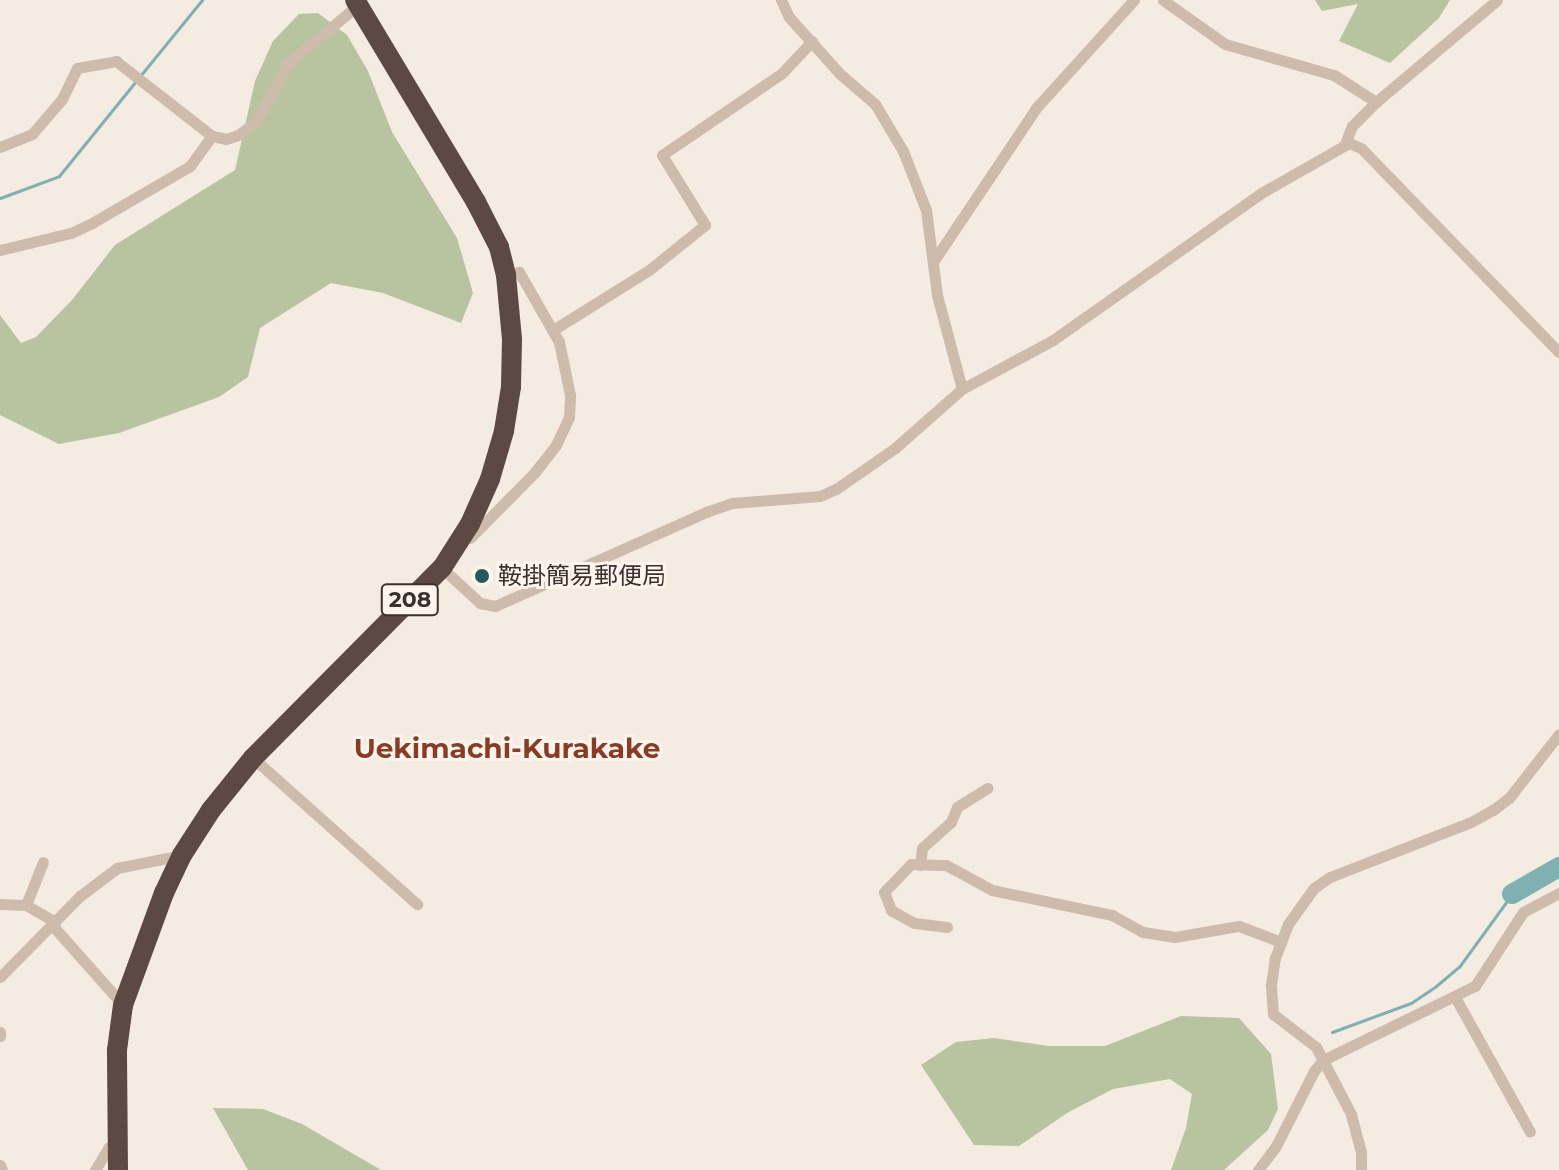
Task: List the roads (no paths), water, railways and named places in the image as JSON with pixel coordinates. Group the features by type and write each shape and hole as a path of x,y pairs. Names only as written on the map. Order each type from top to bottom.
{"highway":[{"name":"208","path":"118,1170 117,1050 123,1005 164,893 182,855 211,810 253,758 442,568 470,524 490,479 504,431 511,387 512,339 506,275 499,247 476,202 356,3"}],"street":[{"path":"781,0 789,17 839,73 875,104 893,131 926,210 933,244 932,264 962,389"},
{"path":"932,264 1036,108 1134,0"},
{"path":"1163,0 1225,44 1334,75 1376,102"},
{"path":"506,275 519,272 553,330 570,395 569,417 563,431 535,472 442,568 480,603 495,606 732,503 820,496 895,448 962,389 1053,340 1263,192 1345,144 1352,126 1376,102 1497,0"},
{"path":"0,147 32,134 62,99 77,68 116,61 212,136 226,139 238,135 256,122 288,63 356,3"},
{"path":"553,330 649,270 705,225 662,155 782,73 812,41"},
{"path":"0,250 71,233 92,223 190,166 212,136"},
{"path":"1345,144 1361,148 1457,250 1558,350"},
{"path":"1361,1170 1361,1152 1351,1114 1323,1060 1307,1037 1273,1014 1271,985 1288,924 1314,888 1330,877 1471,822 1493,810 1509,798 1559,734"},
{"path":"253,758 417,904"},
{"path":"920,865 922,848 951,822 957,807 988,788"},
{"path":"0,977 117,868 182,855"},
{"path":"26,905 43,862"},
{"path":"947,927 914,923 891,910 884,892 911,864 946,865 992,890 1112,915 1143,932 1175,937 1239,926 1281,942"},
{"path":"1258,1170 1276,1146 1314,1071 1323,1060 1475,986 1523,912 1559,893"},
{"path":"0,904 26,905 54,924 123,1005"},
{"path":"1455,997 1530,1132"},
{"path":"95,1170 108,1148 118,1143"}],"waterway":[{"path":"140,76 202,0"},
{"path":"0,198 59,176 135,82"},
{"path":"1512,894 1559,867"},
{"path":"1332,1032 1411,1003 1436,986 1459,967 1512,894"}],"place":[{"name":"鞍掛簡易郵便局","path":"482,576"}],"district":[{"name":"Uekimachi-Kurakake","path":"507,748"}]}
